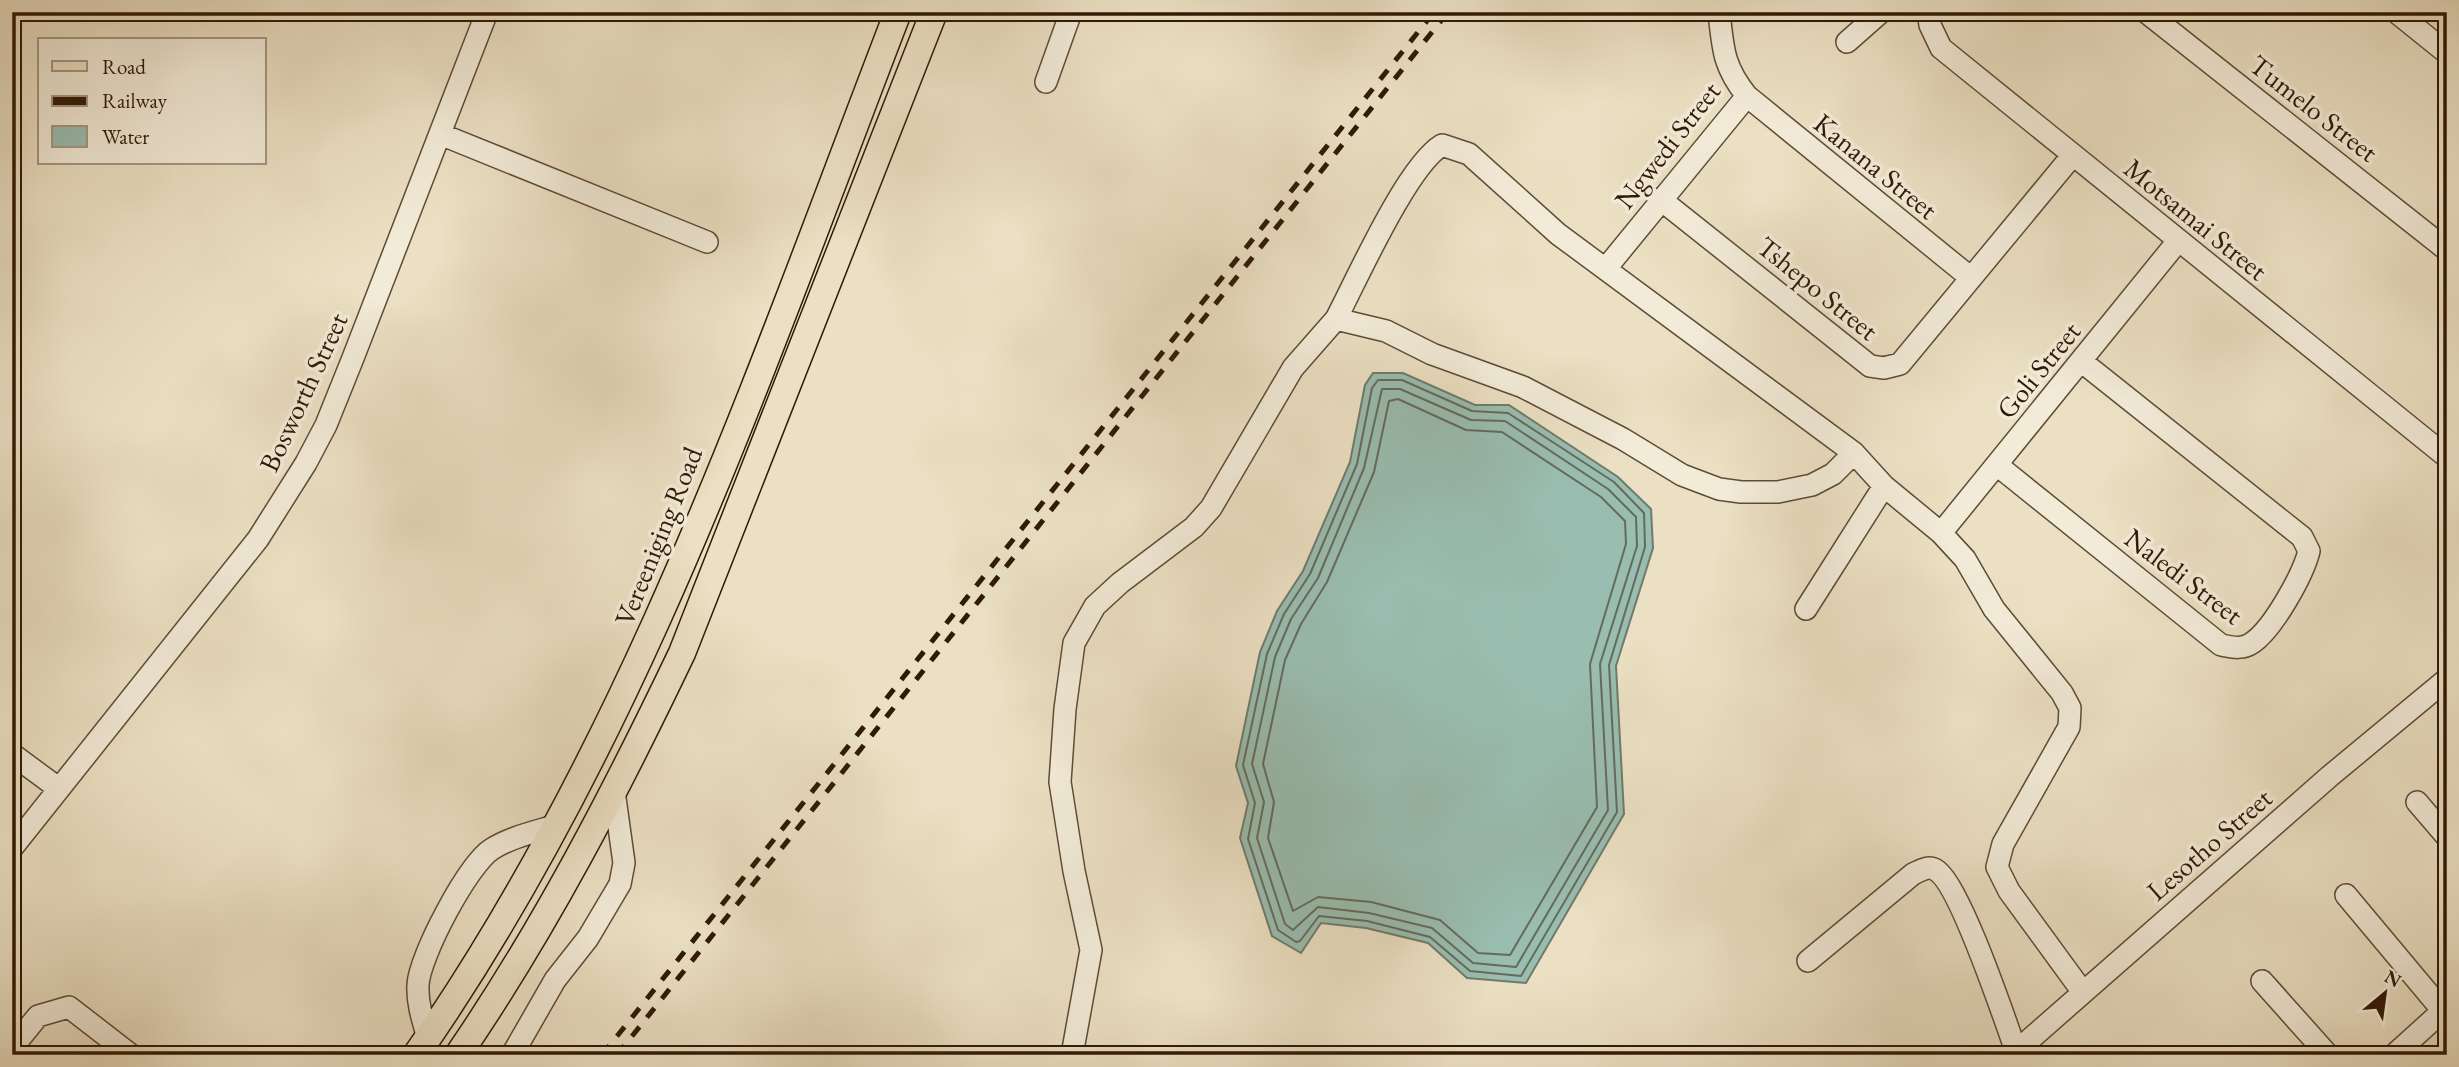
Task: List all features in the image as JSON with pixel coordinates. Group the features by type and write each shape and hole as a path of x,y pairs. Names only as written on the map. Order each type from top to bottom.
{"main road":[{"name":"Vereeniging Road","path":"422,1046 490,943 557,825 621,700 664,607 898,12"},
{"path":"458,1055 552,904 614,791 702,606 934,12"}],"street":[{"name":"Bosworth Street","path":"12,848 258,539 306,463 326,425 487,12"},
{"path":"1046,82 1071,12"},
{"path":"1847,43 1881,12"},
{"name":"Motsamai Street","path":"1928,12 1930,25 1941,47 2072,156 2410,424 2447,457"},
{"name":"Tumelo Street","path":"2146,12 2447,250"},
{"path":"2396,12 2447,53"},
{"name":"Ngwedi Street","path":"1607,267 1746,96 1730,75 1724,60 1718,13"},
{"name":"Kanana Street","path":"1746,96 1971,278"},
{"path":"440,134 707,242"},
{"path":"1072,1055 1091,950 1074,871 1060,782 1070,665 1079,630 1095,606 1119,583 1184,535 1211,508 1293,368 1336,319 1400,200 1433,150 1442,145 1469,154 1533,213 1854,453 1884,486 1941,533 1965,559 1994,608 2062,693 2070,708 2069,727 2003,844 1997,867 2004,883 2082,991"},
{"name":"Tshepo Street","path":"1660,199 1870,366 1884,368 1900,364 2072,156"},
{"name":"Goli Street","path":"1941,533 2178,241"},
{"path":"1336,319 1386,331 1432,354 1523,387 1623,439 1682,475 1719,489 1778,492 1812,485 1833,474 1854,453"},
{"name":"Naledi Street","path":"1997,465 2221,645 2238,649 2252,643 2263,633 2304,572 2309,551 2302,537 2288,523 2081,361"},
{"path":"1806,609 1884,486"},
{"name":"Lesotho Street","path":"2014,1053 2082,991 2447,679"},
{"path":"12,754 58,788"},
{"path":"512,1055 555,980 588,938 620,884 624,863 614,791"},
{"path":"2417,802 2447,837"},
{"path":"422,1046 420,972 449,909 489,850 513,838 557,825"},
{"path":"1808,961 1913,874 1928,868 1935,870 1951,889 1970,930 2014,1053"},
{"path":"2346,895 2445,1009 2394,1055"},
{"path":"2262,981 2328,1055"},
{"path":"12,1048 38,1016 69,1007 131,1055"}],"water":[{"path":"1373,373 1403,373 1475,405 1509,405 1618,477 1651,509 1653,548 1616,666 1624,814 1526,983 1467,978 1428,943 1366,928 1321,923 1301,953 1272,936 1240,838 1248,803 1236,766 1260,652 1277,611 1303,571 1350,462 1365,385"}],"railway":[{"path":"602,1055 1434,12"},
{"path":"617,1055 1448,12"}]}
